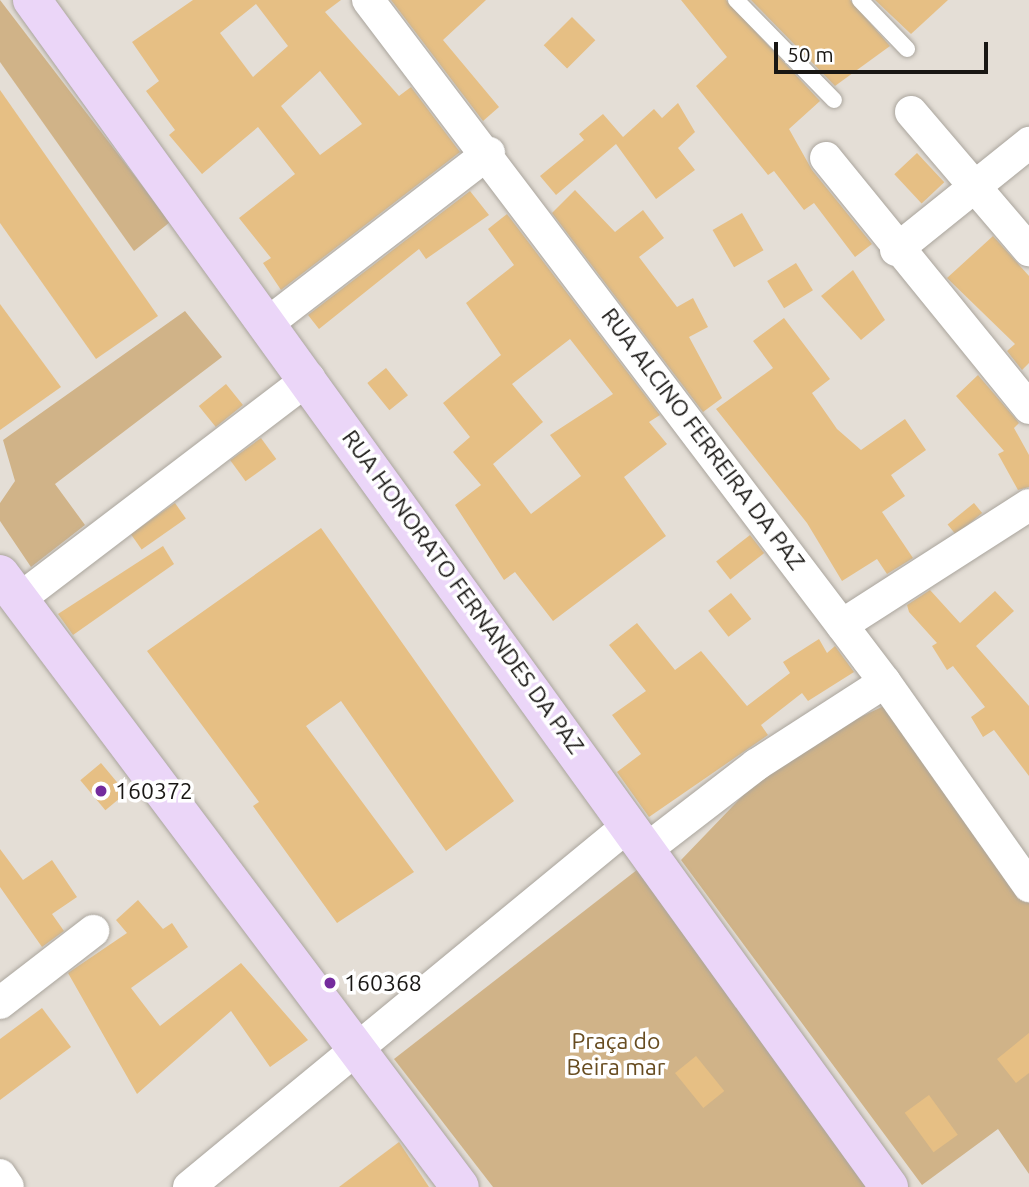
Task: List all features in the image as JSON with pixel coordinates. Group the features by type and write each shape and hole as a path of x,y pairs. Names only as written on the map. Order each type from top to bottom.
{"main road":[{"name":"RUA HONORATO FERNANDES DA PAZ","path":"32,0 309,378 889,1187"},
{"path":"6,584 354,1053 460,1187"}],"street":[{"name":"RUA ALCINO FERREIRA DA PAZ","path":"368,0 489,153 885,682 1029,886"},
{"path":"911,112 1029,250"},
{"path":"896,250 1029,143"},
{"path":"268,323 489,153"},
{"path":"826,158 896,250 1029,408"},
{"path":"6,584 309,378"},
{"path":"842,625 1029,505"},
{"path":"188,1187 354,1053 638,837 885,682"},
{"path":"0,1003 93,930"},
{"path":"0,1175 8,1187"}],"lane":[{"path":"736,0 834,100"},
{"path":"860,0 907,49"}],"green space":[{"path":"0,0 170,222 134,251 0,62"},
{"path":"185,311 222,357 55,484 85,525 31,567 0,521 0,503 15,481 3,440"},
{"path":"886,705 1029,903 1029,1174 998,1129 922,1185 681,860 756,782 835,729"},
{"name":"Praça do Beira mar","path":"642,866 878,1187 493,1187 394,1059"}],"building":[{"path":"193,0 341,0 325,12 399,96 411,87 460,152 281,290 263,263 271,258 239,218 295,174 258,127 202,174 169,135 175,130 146,91 159,81 132,42","holes":["256,4 288,46 253,77 220,33","320,71 362,124 320,155 281,106"]},
{"path":"391,0 486,0 443,40 499,107 483,121"},
{"path":"681,0 726,0 820,101 789,129 812,170 872,244 855,257 814,203 804,210 774,171 768,175 696,86 727,57"},
{"path":"751,0 850,0 890,46 835,86"},
{"path":"875,0 948,0 911,34"},
{"path":"572,17 595,40 567,69 544,45"},
{"path":"0,90 158,316 96,359 0,223"},
{"path":"678,103 695,132 678,148 695,170 656,199 616,144 556,195 540,176 584,140 579,134 603,114 623,137 654,109 662,118"},
{"path":"917,153 944,182 922,203 894,174"},
{"path":"575,190 615,232 643,210 664,238 639,257 677,307 693,298 708,327 689,337 722,398 703,412 552,213"},
{"path":"470,191 489,215 426,259 419,249 319,329 308,315"},
{"path":"742,213 764,250 734,267 713,230"},
{"path":"507,214 660,415 649,422 667,444 624,477 666,536 553,621 515,572 504,580 455,505 481,485 453,452 470,437 443,403 501,355 466,303 514,265 488,229","holes":["570,339 613,394 550,435 581,476 531,514 493,464 543,422 512,384"]},
{"path":"993,236 1029,276 1029,363 1022,370 1007,351 1015,344 947,278"},
{"path":"796,263 813,290 784,308 767,281"},
{"path":"853,270 885,320 861,340 821,296"},
{"path":"0,304 61,387 0,430"},
{"path":"784,318 830,379 812,393 837,429 861,450 905,419 926,450 891,475 905,496 882,512 913,558 887,574 877,559 842,581 807,523 716,409 773,368 753,341"},
{"path":"386,368 408,395 389,410 367,383"},
{"path":"978,375 1019,423 1014,428 1029,455 1029,487 1018,490 998,454 1004,451 956,396"},
{"path":"226,384 243,405 216,427 199,406"},
{"path":"261,438 276,459 246,481 230,460"},
{"path":"175,503 186,519 142,550 131,534"},
{"path":"974,503 982,513 956,534 948,524"},
{"path":"321,528 514,801 446,851 341,701 306,726 414,872 337,923 253,806 259,802 147,651"},
{"path":"750,535 764,553 730,580 716,561"},
{"path":"163,546 174,564 73,635 58,614"},
{"path":"930,590 960,623 995,591 1014,611 976,646 1029,706 1029,776 994,730 983,737 971,717 985,707 953,666 947,670 932,646 937,643 909,612 907,605"},
{"path":"731,593 751,619 728,637 708,611"},
{"path":"637,623 675,670 701,651 747,706 790,673 783,662 819,639 827,653 835,646 854,672 808,701 802,693 761,725 768,735 649,817 617,772 641,754 612,715 646,691 609,645"},
{"path":"101,763 126,793 105,810 80,780"},
{"path":"0,849 23,880 52,860 77,897 52,914 64,931 42,947 0,887"},
{"path":"138,900 163,929 172,923 188,947 131,988 160,1026 241,963 308,1040 270,1067 231,1011 137,1094 68,973 127,933 116,920"},
{"path":"42,1008 71,1047 0,1100 0,1039"},
{"path":"1029,1033 1029,1073 1016,1083 997,1059"},
{"path":"696,1056 724,1091 703,1108 675,1073"},
{"path":"929,1095 958,1135 934,1152 905,1113"},
{"path":"399,1142 429,1187 339,1187"}],"place":[{"name":"160372","path":"101,791"},
{"name":"160368","path":"330,983"}]}
